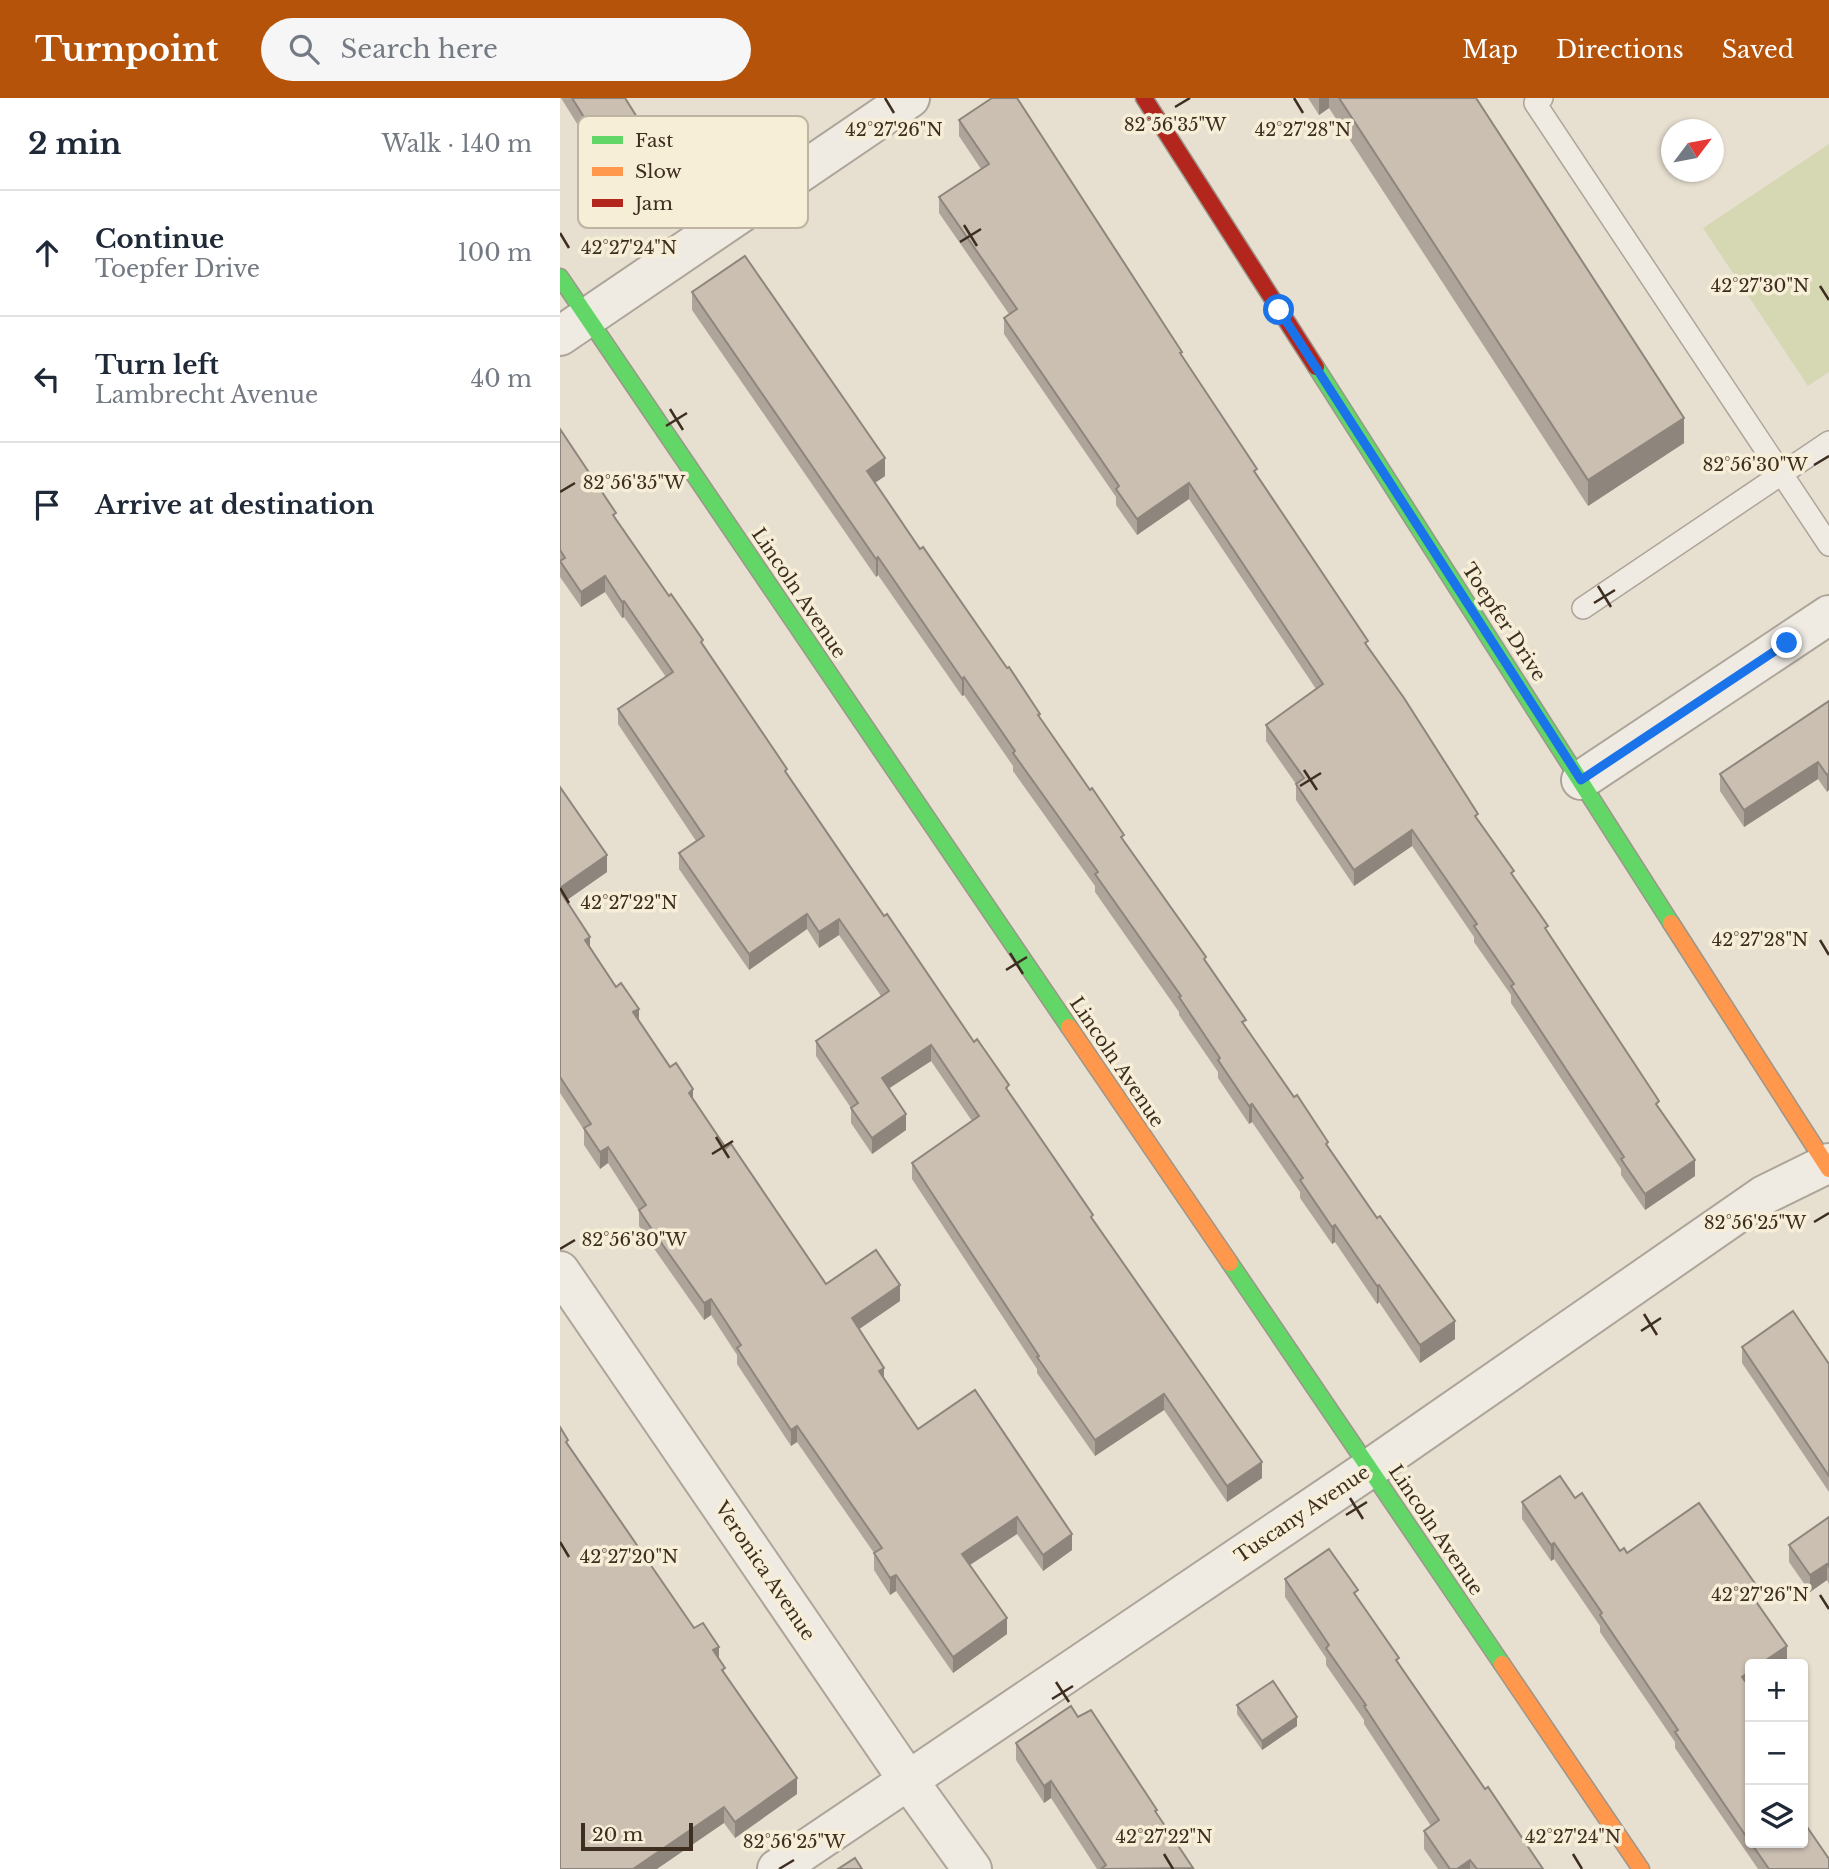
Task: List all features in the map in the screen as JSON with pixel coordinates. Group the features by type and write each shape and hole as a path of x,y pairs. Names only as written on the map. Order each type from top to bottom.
{"street":[{"path":"808,167 910,98"},
{"name":"Toepfer Drive","path":"1144,98 1828,1165"},
{"path":"573,327 719,228"},
{"name":"Lincoln Avenue","path":"560,276 573,327 1369,1469 1641,1869"},
{"path":"1581,780 1829,615"},
{"name":"Tuscany Avenue","path":"777,1869 1369,1469 1764,1195 1828,1165"},
{"name":"Veronica Avenue","path":"560,1271 908,1780 972,1869"}],"lane":[{"path":"1542,98 1535,103 1829,545"},
{"path":"1583,608 1829,442"}],"green space":[{"path":"1829,144 1829,372 1808,386 1703,228"}],"building":[{"path":"572,98 625,98 636,116 583,116"},
{"path":"992,98 1017,98 1257,469 1254,471 1368,641 1365,643 1404,698 1478,814 1475,816 1514,871 1511,873 1548,926 1545,928 1659,1101 1656,1104 1695,1160 1645,1194 1621,1159 1624,1157 1511,986 1514,984 1474,926 1477,924 1412,830 1354,870 1296,784 1304,778 1266,725 1323,684 1189,483 1137,519 1116,489 1119,486 1004,318 1017,309 939,197 989,164 959,120"},
{"path":"1339,98 1476,98 1684,418 1588,480"},
{"path":"745,256 885,458 867,471 920,549 923,547 1007,668 1009,667 1040,714 1038,715 1090,790 1092,788 1124,835 1121,837 1206,957 1204,959 1246,1020 1242,1022 1294,1097 1297,1095 1328,1142 1326,1144 1377,1218 1380,1216 1455,1321 1420,1345 1335,1225 1332,1227 1300,1180 1303,1178 1218,1060 1220,1058 1179,997 1181,996 1095,874 1098,872 1013,753 1015,751 964,677 962,679 878,557 876,559 692,292"},
{"path":"560,429 616,513 613,515 703,640 701,642 787,769 785,771 884,916 887,914 974,1042 977,1039 1009,1085 1006,1088 1093,1215 1091,1217 1262,1462 1227,1486 1164,1394 1095,1440 1037,1357 1039,1356 912,1163 979,1116 931,1045 882,1078 906,1114 872,1138 851,1108 858,1103 816,1041 889,991 839,919 819,932 807,914 749,954 679,853 704,836 618,709 673,672 605,576 581,592 560,561 565,558 560,550"},
{"path":"1829,701 1829,773 1827,775 1818,762 1744,810 1720,774"},
{"path":"560,787 607,855 560,888"},
{"path":"560,891 590,937 585,940 616,987 621,983 639,1009 633,1012 670,1067 676,1063 693,1089 689,1093 726,1148 731,1144 826,1284 876,1250 900,1285 852,1318 884,1368 879,1371 918,1429 975,1390 1072,1534 1043,1555 1017,1517 962,1554 1007,1618 953,1657 896,1575 890,1578 874,1553 882,1548 797,1426 791,1430 737,1348 741,1345 711,1299 704,1303 655,1234 639,1210 646,1205 608,1147 600,1152 584,1128 591,1124 560,1077"},
{"path":"1793,1311 1829,1364 1829,1476 1742,1347"},
{"path":"560,1427 568,1440 566,1442 694,1628 703,1623 719,1647 713,1650 725,1668 722,1670 797,1778 735,1822 724,1807 633,1869 560,1869"},
{"path":"1560,1476 1575,1498 1582,1493 1620,1551 1624,1548 1627,1553 1699,1503 1756,1585 1748,1590 1787,1646 1768,1659 1745,1659 1745,1675 1742,1677 1745,1681 1745,1835 1675,1732 1678,1730 1600,1615 1602,1613 1522,1502"},
{"path":"1829,1517 1829,1567 1827,1564 1810,1575 1789,1545"},
{"path":"1329,1549 1358,1590 1354,1593 1399,1658 1396,1660 1485,1789 1488,1787 1543,1869 1477,1869 1470,1860 1457,1869 1450,1869 1424,1831 1439,1820 1364,1706 1366,1705 1326,1648 1329,1645 1285,1579"},
{"path":"1273,1681 1297,1717 1262,1741 1237,1705"},
{"path":"1071,1706 1078,1717 1091,1710 1193,1868 1101,1869 1106,1865 1051,1781 1044,1786 1016,1743"},
{"path":"1808,1828 1829,1859 1829,1869 1769,1869 1754,1848 1808,1848"},
{"path":"855,1858 862,1869 838,1869"}],"traffic: fast":[{"path":"560,277 1069,1027"},
{"path":"1316,367 1671,923"},
{"path":"1230,1263 1502,1664"}],"traffic: slow":[{"path":"1671,923 1829,1169"},
{"path":"1069,1027 1230,1263"},
{"path":"1502,1664 1641,1869"}],"traffic: jam":[{"path":"1144,98 1316,367"}],"route":[{"path":"1279,310 1581,780 1787,643"}]}
